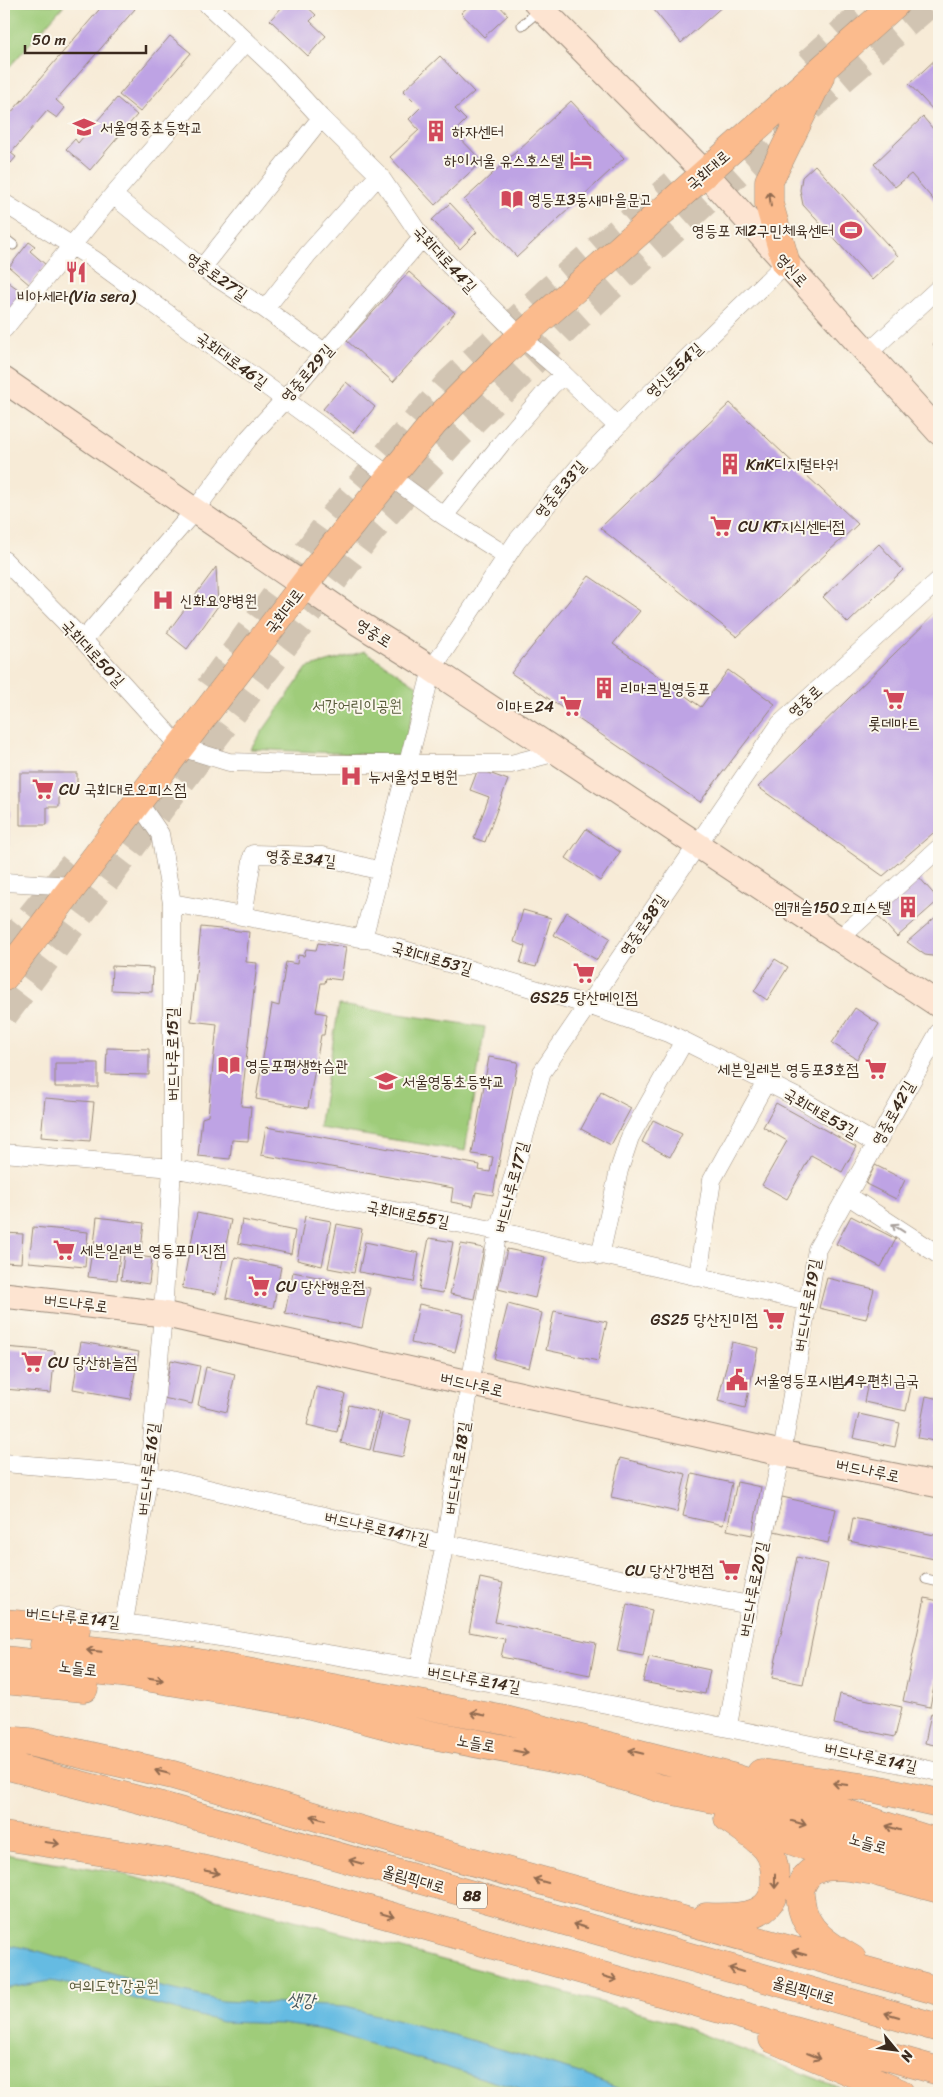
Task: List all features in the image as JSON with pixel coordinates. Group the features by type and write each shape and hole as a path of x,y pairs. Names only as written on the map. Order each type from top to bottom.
{"main road":[{"name":"국회대로","path":"4,978 304,585 434,423 521,337 704,172 895,4"},
{"name":"영신로","path":"540,6 704,172 939,432"},
{"path":"786,263 770,204 769,181 825,66"},
{"name":"영중로","path":"4,380 360,624 432,669 939,1006"},
{"name":"버드나루로","path":"4,1295 164,1314 782,1453 939,1485"},
{"path":"4,1623 98,1633 209,1649 343,1673 409,1700"},
{"name":"노들로","path":"4,1641 182,1660 409,1700 506,1720 732,1777 939,1842"},
{"name":"노들로","path":"4,1660 120,1673 303,1703 401,1729 583,1764 660,1788 723,1801 939,1864"},
{"path":"4,1680 104,1690 332,1727 401,1729"},
{"path":"4,1740 29,1742 172,1775 395,1840 939,1991"},
{"path":"670,1761 876,1789 939,1803"},
{"name":"올림픽대로","path":"4,1765 158,1805 939,2028"},
{"path":"660,1788 728,1818 876,1871 939,1889"},
{"path":"666,1916 740,1918 756,1913 767,1903 776,1889 775,1866 767,1850 728,1818"},
{"path":"4,1836 180,1864 309,1893 939,2071"},
{"path":"876,1871 832,1867 816,1869 806,1876 799,1891 802,1911 811,1929 829,1946 880,1975"},
{"path":"672,1996 900,2093"}],"street":[{"name":"국회대로44길","path":"207,4 278,71 321,118 378,175 422,238 521,337"},
{"path":"4,329 113,194 246,41"},
{"path":"202,268 321,118"},
{"path":"265,309 308,254 378,175"},
{"name":"영중로27길","path":"113,194 202,268 265,309 324,352"},
{"name":"국회대로46길","path":"4,203 72,246 391,477"},
{"name":"영중로29길","path":"195,510 248,439 285,399 422,238"},
{"name":"영신로54길","path":"617,426 786,263"},
{"path":"868,353 939,288"},
{"path":"521,337 617,426"},
{"path":"444,516 507,436 552,385 564,375"},
{"name":"영중로33길","path":"432,669 507,556 581,464 617,426"},
{"path":"391,477 444,516 507,556"},
{"path":"83,640 195,510"},
{"name":"국회대로50길","path":"4,560 83,640 180,747"},
{"name":"영중로","path":"697,845 780,724 939,580"},
{"path":"363,939 381,872 406,763 432,669"},
{"path":"180,747 229,762 300,764 511,764 556,752"},
{"name":"버드나루로15길","path":"138,802 160,834 172,903 172,1168 164,1314"},
{"name":"영중로38길","path":"588,1006 697,845"},
{"path":"839,939 939,848"},
{"name":"영중로34길","path":"243,916 253,854 322,856 381,872"},
{"path":"4,882 74,886"},
{"name":"국회대로53길","path":"172,903 363,939 588,1006 668,1033 800,1100 876,1144"},
{"name":"버드나루로17길","path":"470,1384 498,1231 542,1072 588,1006"},
{"name":"영중로42길","path":"848,1195 939,1032"},
{"path":"600,1256 619,1170 630,1137 684,1041"},
{"name":"국회대로53길","path":"698,1277 712,1180 766,1082"},
{"name":"국회대로55길","path":"4,1153 172,1168 498,1231 600,1256 808,1302"},
{"path":"848,1195 939,1255"},
{"name":"버드나루로19길","path":"782,1453 817,1249 848,1195"},
{"name":"버드나루로16길","path":"124,1622 149,1475 164,1314"},
{"name":"버드나루로18길","path":"419,1669 444,1543 470,1384"},
{"name":"버드나루로20길","path":"728,1726 749,1605 782,1453"},
{"name":"버드나루로14가길","path":"4,1463 149,1475 444,1543 749,1605"},
{"name":"버드나루로14길","path":"4,1611 124,1622 419,1669 728,1726 939,1772"}],"lane":[{"path":"522,26 540,6"},
{"path":"4,238 14,245"},
{"path":"926,1579 939,1582"}],"green space":[{"path":"4,4 64,5 4,73"},
{"name":"서강어린이공원","path":"365,651 420,688 401,756 250,749 307,668"},
{"path":"339,1005 485,1027 465,1151 319,1128"},
{"name":"여의도한강공원","path":"4,1854 115,1872 663,2019 853,2093 4,2093"}],"water":[{"path":"4,1944 35,1950 145,1983 222,2001 346,2007 457,2036 580,2073 629,2093 531,2093 324,2030 282,2024 222,2022 102,1990 50,1981 4,1989"}],"building":[{"path":"104,4 128,4 135,9 56,100 65,108 57,118 47,111 11,153 16,157 11,163 6,159 4,161 4,121"},
{"path":"285,4 304,4 316,15 310,21 326,36 308,56 270,20"},
{"path":"471,4 498,4 508,15 484,37 461,13"},
{"path":"649,4 725,4 681,43"},
{"path":"170,36 191,53 140,112 119,95"},
{"name":"하자센터","path":"440,56 474,92 455,109 466,120 454,132 482,161 435,205 390,157 419,130 409,119 420,108 403,91"},
{"path":"939,56 939,106 934,111 909,84"},
{"path":"117,98 137,115 90,170 66,149 75,139 78,143"},
{"path":"571,101 624,158 517,257 464,200"},
{"path":"923,117 939,136 939,157 936,160 939,163 937,204 911,174 895,187 874,164"},
{"name":"영등포 제2구민체육센터","path":"815,165 898,256 872,280 803,205 800,190 802,177"},
{"path":"450,203 477,232 460,249 432,220"},
{"path":"29,242 35,246 30,251 46,265 30,285 9,267"},
{"path":"409,272 455,313 393,382 347,341"},
{"path":"4,279 25,294 4,322"},
{"path":"939,339 939,352 933,344"},
{"path":"346,382 375,407 353,433 323,409"},
{"name":"KnK디지털타워","path":"730,403 858,524 737,637 600,528"},
{"path":"879,544 903,570 848,623 823,597"},
{"path":"216,567 218,606 187,649 167,633"},
{"name":"리마크빌영등포","path":"589,576 640,611 613,644 701,707 728,670 775,704 700,802 511,673"},
{"name":"롯데마트","path":"939,610 939,828 883,876 758,787"},
{"path":"478,769 508,780 485,842 474,838 489,797 470,790"},
{"path":"20,773 77,773 77,790 59,791 59,807 47,807 47,825 20,825"},
{"path":"4,802 9,802 9,844 4,844"},
{"path":"586,829 620,852 600,881 566,858"},
{"name":"엠캐슬150오피스텔","path":"919,877 939,900 897,937 876,914"},
{"path":"523,910 551,918 536,967 520,963 525,946 514,942"},
{"path":"567,912 610,938 597,960 554,935"},
{"path":"939,914 939,957 925,955 907,942"},
{"name":"영등포평생학습관","path":"201,927 249,932 246,962 257,963 241,1106 251,1107 248,1141 232,1140 230,1159 198,1156 202,1118 208,1116 217,1024 191,1021"},
{"path":"318,943 346,947 341,980 326,978 325,983 321,983 316,1012 327,1014 324,1035 321,1035 308,1108 256,1099 272,1004 279,1006 286,962 297,964 298,955 304,956 306,949 316,950"},
{"path":"775,959 788,967 767,1000 754,991"},
{"path":"112,966 153,968 152,992 111,990"},
{"path":"855,1008 879,1024 857,1059 832,1043"},
{"path":"107,1048 149,1049 149,1075 106,1074"},
{"path":"489,1057 518,1062 493,1195 476,1192 473,1206 451,1202 453,1188 261,1155 266,1127 480,1165 479,1170 490,1172 493,1157 472,1154"},
{"path":"55,1063 98,1063 98,1087 55,1087"},
{"path":"601,1092 631,1108 611,1145 581,1129"},
{"path":"45,1098 94,1102 90,1141 41,1137"},
{"path":"776,1103 856,1147 842,1172 811,1155 787,1199 762,1185 787,1141 763,1127"},
{"path":"653,1120 682,1134 670,1157 642,1142"},
{"path":"875,1165 905,1180 896,1199 866,1184"},
{"path":"197,1213 231,1220 216,1294 182,1288"},
{"path":"305,1216 331,1221 322,1266 297,1260"},
{"path":"851,1216 896,1239 881,1267 836,1244"},
{"path":"97,1217 144,1223 141,1250 94,1245"},
{"path":"242,1220 295,1231 291,1254 238,1243"},
{"path":"337,1224 362,1229 354,1273 328,1268"},
{"path":"33,1227 88,1232 85,1267 29,1262"},
{"path":"4,1233 23,1234 21,1263 4,1262"},
{"path":"429,1238 453,1242 443,1293 419,1289"},
{"path":"365,1242 419,1253 414,1282 359,1272"},
{"path":"461,1244 484,1248 474,1299 450,1294"},
{"path":"507,1249 545,1257 535,1298 498,1289"},
{"path":"92,1251 120,1255 117,1280 88,1277"},
{"path":"124,1254 152,1258 149,1284 121,1280"},
{"path":"235,1257 281,1267 273,1308 226,1298"},
{"path":"293,1272 370,1288 362,1328 285,1313"},
{"path":"827,1278 874,1289 866,1319 819,1308"},
{"path":"419,1304 464,1314 455,1352 411,1343"},
{"path":"508,1304 542,1313 529,1368 494,1359"},
{"path":"554,1311 607,1322 598,1361 546,1350"},
{"path":"81,1342 139,1352 130,1399 73,1389"},
{"path":"732,1342 758,1348 745,1408 718,1401"},
{"path":"4,1347 55,1351 51,1393 4,1389"},
{"path":"171,1360 200,1366 192,1404 163,1398"},
{"path":"206,1367 235,1374 227,1412 198,1405"},
{"path":"869,1378 911,1387 906,1411 864,1402"},
{"path":"316,1387 345,1394 337,1432 307,1425"},
{"path":"926,1396 939,1399 939,1442 918,1438"},
{"path":"349,1405 379,1412 370,1450 341,1443"},
{"path":"382,1413 411,1420 403,1457 373,1451"},
{"path":"859,1414 900,1423 895,1447 853,1438"},
{"path":"620,1458 686,1474 677,1512 611,1497"},
{"path":"692,1474 732,1483 723,1525 683,1516"},
{"path":"737,1482 761,1487 752,1535 727,1530"},
{"path":"782,1497 836,1509 828,1543 774,1531"},
{"path":"853,1518 939,1536 939,1560 849,1541"},
{"path":"797,1557 828,1564 803,1684 772,1678"},
{"path":"480,1578 503,1583 495,1622 596,1643 590,1675 501,1657 505,1639 469,1632"},
{"path":"925,1598 939,1601 939,1661 930,1707 903,1701"},
{"path":"627,1604 652,1610 643,1656 617,1651"},
{"path":"649,1657 710,1670 705,1694 643,1682"},
{"path":"840,1694 902,1707 895,1737 834,1724"},
{"path":"931,1713 939,1715 939,1746 925,1743"}],"tunnel":[{"path":"808,63 874,4"},
{"path":"4,1015 371,531 451,443 581,314 809,108 929,4"},
{"path":"209,688 331,519 450,382 547,292 674,184"},
{"path":"4,949 73,865"}],"place":[{"name":"서울영중초등학교","path":"84,127"},
{"name":"하자센터","path":"436,131"},
{"name":"하이서울 유스호스텔","path":"581,160"},
{"name":"영등포3동새마을문고","path":"512,199"},
{"name":"영등포 제2구민체육센터","path":"851,230"},
{"name":"비아세라(Via sera)","path":"76,272"},
{"name":"KnK디지털타워","path":"730,464"},
{"name":"CU KT지식센터점","path":"721,526"},
{"name":"신화요양병원","path":"163,600"},
{"name":"리마크빌영등포","path":"604,688"},
{"name":"롯데마트","path":"894,699"},
{"name":"이마트24","path":"571,706"},
{"name":"뉴서울성모병원","path":"351,776"},
{"name":"CU 국회대로오피스점","path":"43,789"},
{"name":"엠캐슬150오피스텔","path":"908,907"},
{"name":"GS25 당산메인점","path":"584,973"},
{"name":"영등포평생학습관","path":"229,1065"},
{"name":"세븐일레븐 영등포3호점","path":"876,1069"},
{"name":"서울영동초등학교","path":"386,1081"},
{"name":"세븐일레븐 영등포미진점","path":"64,1250"},
{"name":"CU 당산행운점","path":"259,1286"},
{"name":"GS25 당산진미점","path":"774,1319"},
{"name":"CU 당산하늘점","path":"32,1362"},
{"name":"서울영등포시범A우편취급국","path":"737,1380"},
{"name":"CU 당산강변점","path":"730,1570"}],"water label":[{"name":"샛강","path":"301,2000"}]}
